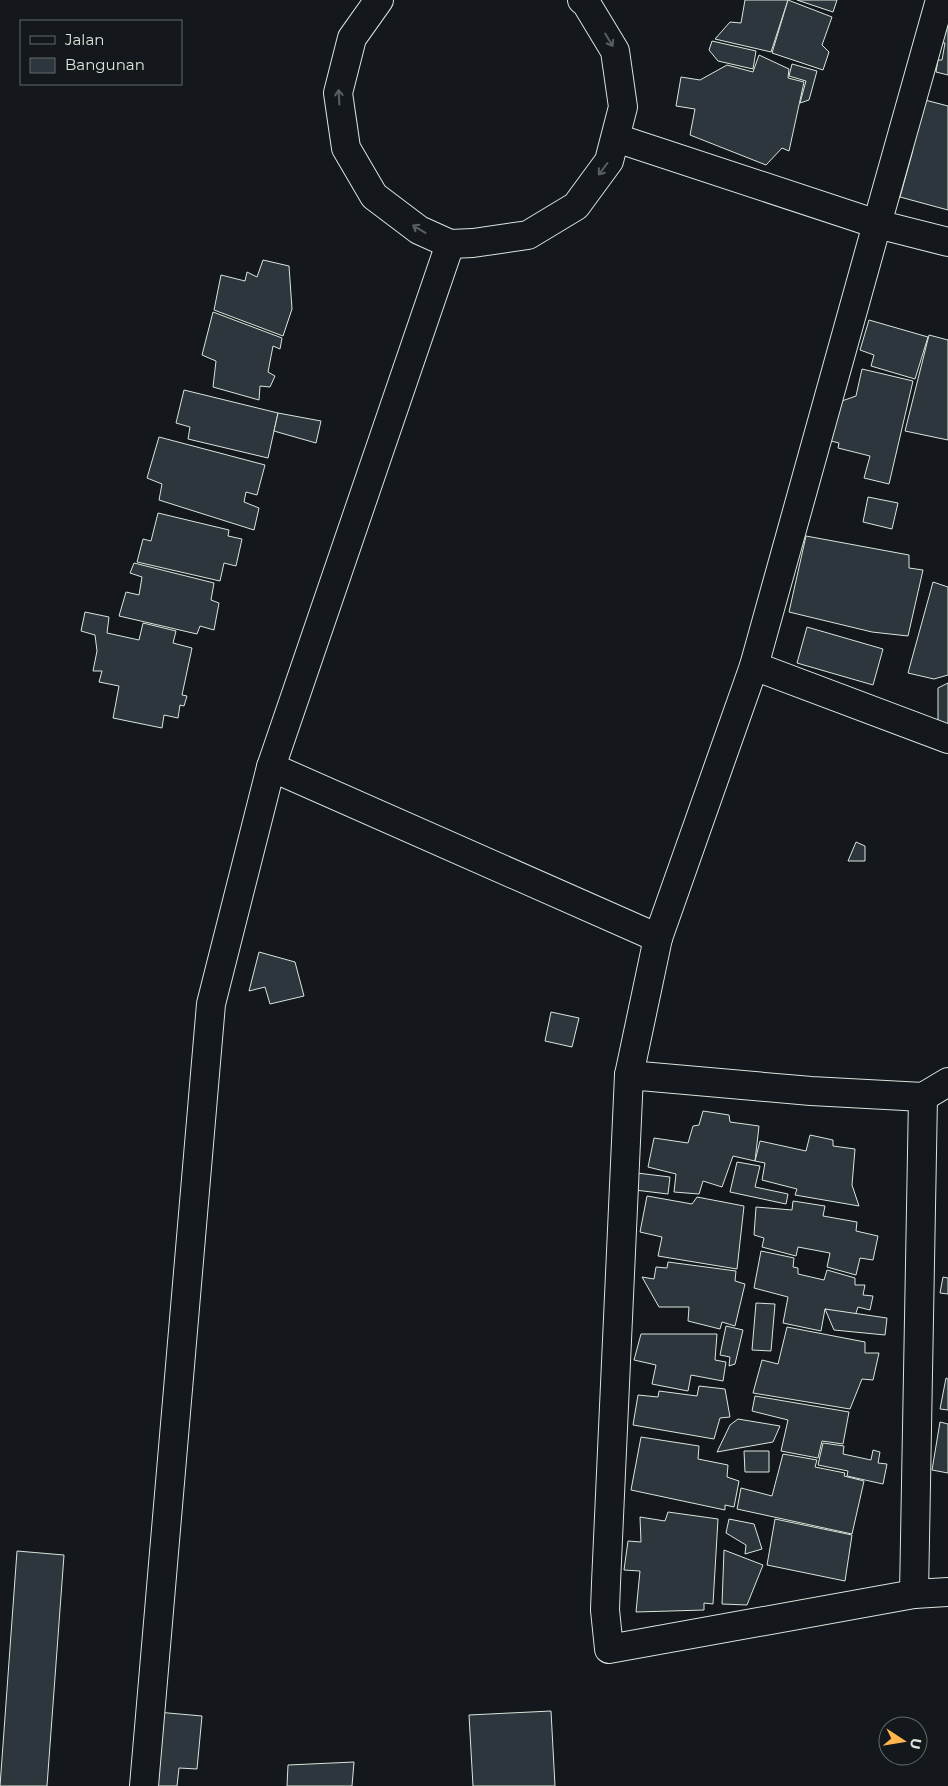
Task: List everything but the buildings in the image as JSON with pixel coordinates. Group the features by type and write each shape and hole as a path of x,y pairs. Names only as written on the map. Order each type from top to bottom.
{"street":[{"path":"379,0 352,38 338,93 346,148 374,196 419,230 450,244 473,243 528,235 576,206 610,161 623,107 615,51 586,3 582,0"},
{"path":"940,0 754,666 658,938 628,1075 605,1610 609,1649 914,1594 948,1592"},
{"path":"616,138 877,224 948,242"},
{"path":"144,1786 210,1004 272,767 450,244"},
{"path":"754,666 948,739"},
{"path":"272,767 658,938"},
{"path":"628,1075 811,1091 923,1097 948,1082"},
{"path":"914,1594 923,1097"}]}
